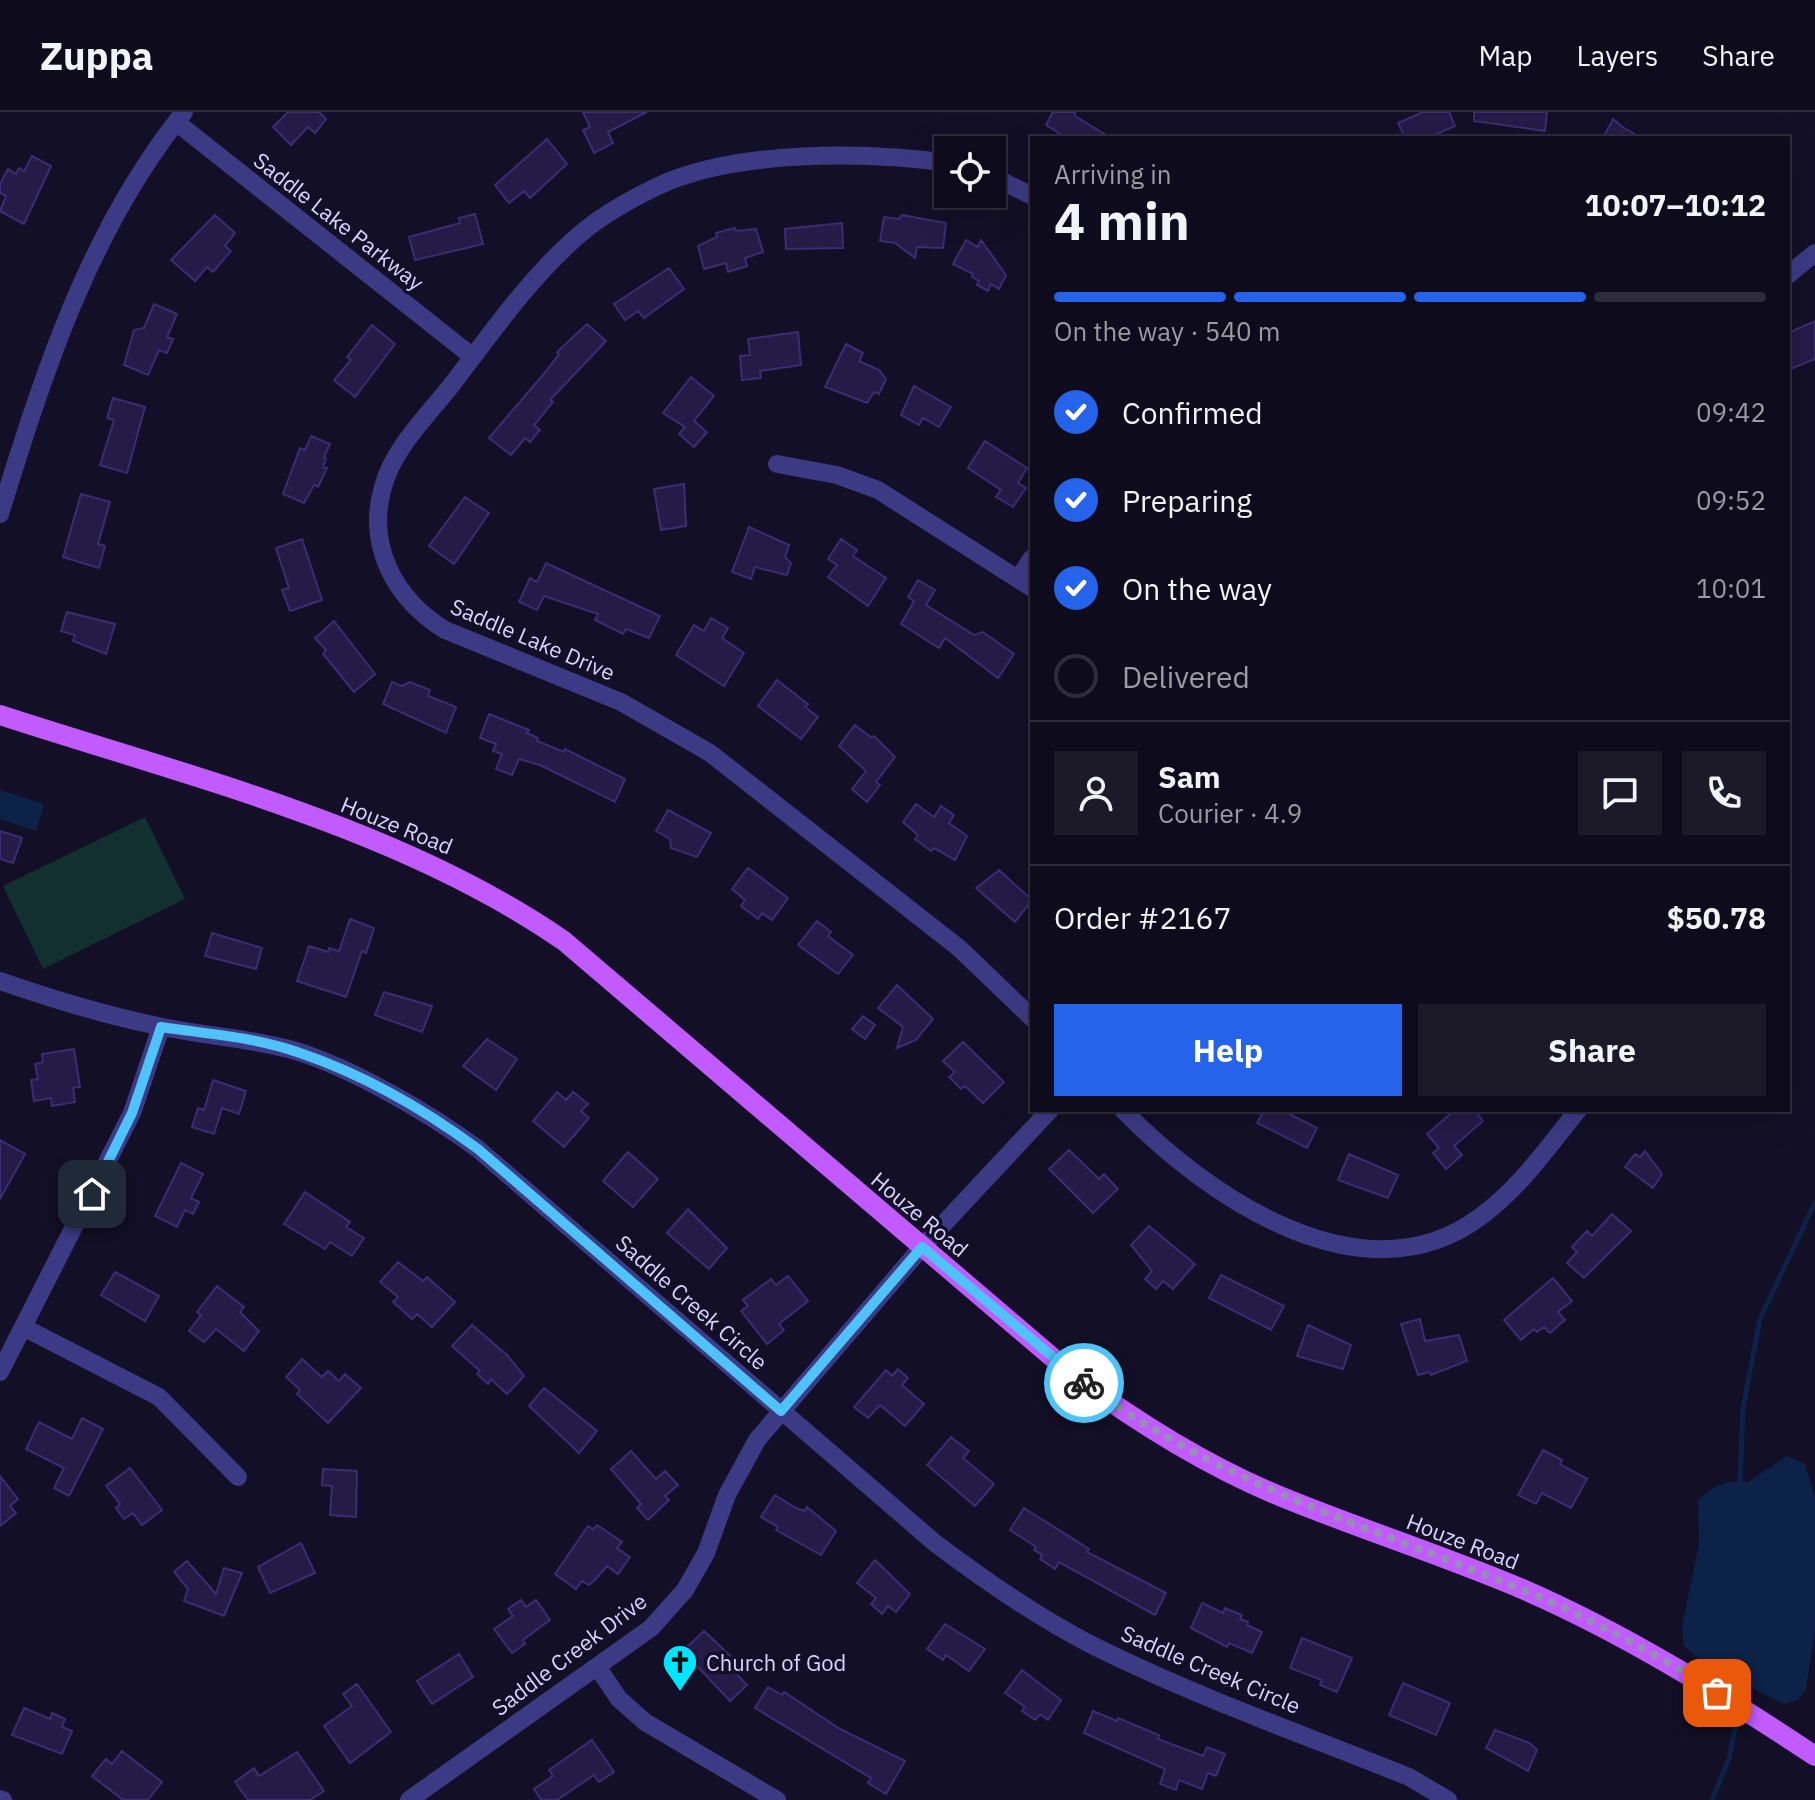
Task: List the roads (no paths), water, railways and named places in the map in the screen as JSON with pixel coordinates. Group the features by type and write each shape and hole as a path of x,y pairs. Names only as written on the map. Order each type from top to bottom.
{"main road":[{"name":"Houze Road","path":"0,715 317,819 464,879 515,907 564,941 1073,1375 1164,1438 1280,1496 1520,1588 1620,1635 1815,1756"}],"street":[{"name":"Saddle Lake Parkway","path":"180,117 473,357"},
{"path":"0,514 39,391 83,276 111,221 180,117"},
{"name":"Saddle Lake Drive","path":"934,161 790,157 747,160 701,170 658,186 615,208 581,233 550,262 401,449 382,487 378,514 380,548 390,576 408,602 445,630 621,702 710,753 959,948 1030,1016"},
{"path":"1006,183 1030,195"},
{"path":"1790,273 1815,253"},
{"path":"777,464 837,475 878,490 1025,584"},
{"name":"Saddle Creek Circle","path":"0,981 79,1007 161,1027 255,1040 299,1052 443,1123 478,1149 935,1543 1032,1611 1140,1668 1409,1777 1448,1800"},
{"path":"0,1372 132,1113 161,1027"},
{"path":"922,1247 1048,1112"},
{"path":"1125,1112 1177,1161 1273,1220 1321,1241 1378,1250 1416,1246 1478,1220 1503,1200 1576,1112"},
{"name":"Saddle Creek Drive","path":"409,1800 651,1628 685,1590 706,1553 739,1468 781,1411 922,1247"},
{"path":"25,1328 159,1397 238,1477"},
{"path":"598,1668 619,1699 645,1722 777,1800"}],"water":[{"path":"0,790 44,804 36,831 0,819"},
{"path":"1787,1456 1805,1464 1815,1497 1815,1629 1806,1689 1798,1700 1784,1704 1703,1663 1684,1646 1682,1626 1699,1544 1698,1500 1721,1484 1748,1482"}],"waterway":[{"path":"1740,1481 1743,1408 1760,1319 1815,1202"},
{"path":"1738,1701 1739,1682"},
{"path":"1712,1800 1729,1759 1738,1711"}],"place":[{"name":"Church of God","path":"680,1693"}]}
